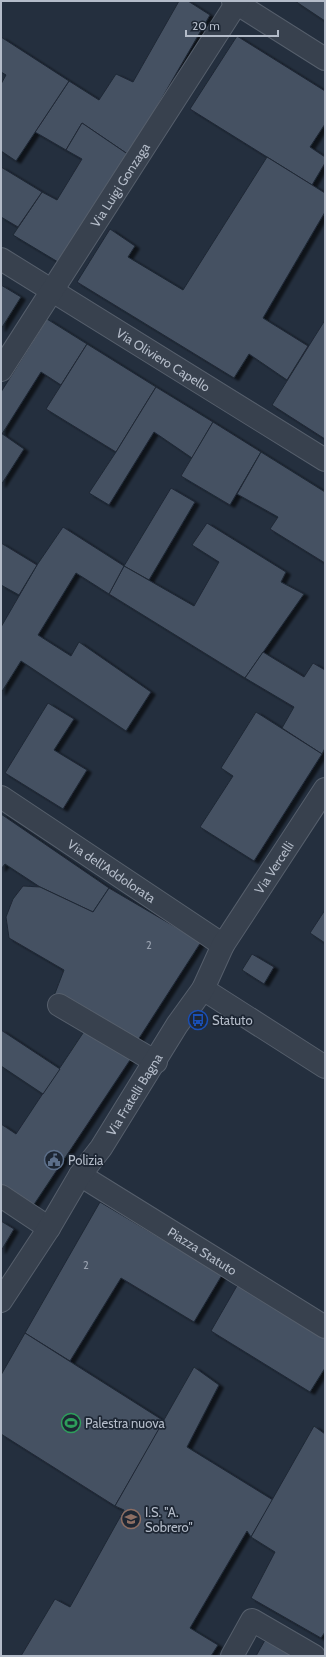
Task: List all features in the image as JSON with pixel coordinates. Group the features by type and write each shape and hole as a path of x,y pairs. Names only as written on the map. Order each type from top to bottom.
{"street":[{"path":"236,2 325,59"},
{"name":"Via Luigi Gonzaga","path":"1,370 236,2"},
{"name":"Via Oliviero Capello","path":"1,259 325,460"},
{"name":"Via Vercelli","path":"223,945 325,789"},
{"name":"Via dell'Addolorata","path":"1,797 223,945"},
{"name":"Via Fratelli Bagna","path":"1,1301 49,1228 80,1175 101,1148 156,1062 177,1025 203,989 223,945"},
{"path":"203,989 325,1067"},
{"path":"59,1005 156,1062"},
{"name":"Piazza Statuto","path":"80,1175 325,1327"},
{"path":"1,1196 49,1228"},
{"path":"232,1656 252,1620 314,1656"}],"building":[{"path":"179,1 188,1 210,15 129,155 82,123 66,150 35,132 69,81 99,100 116,74 133,82"},
{"path":"295,1 325,1 325,21"},
{"path":"237,36 325,91 325,124 310,147 325,157 325,163 312,185 190,109"},
{"path":"1,37 69,81 16,161 1,151 1,84 6,75 1,72"},
{"path":"82,123 129,155 58,262 13,235 42,192 57,200 82,159 66,150"},
{"path":"267,157 325,193 325,212 263,318 308,346 287,380 249,354 234,378 77,282 110,229 135,246 128,257 183,290"},
{"path":"1,167 42,192 18,227 1,217"},
{"path":"1,285 21,297 1,329"},
{"path":"47,319 87,344 61,385 41,372 2,434 1,392"},
{"path":"325,320 325,439 272,405"},
{"path":"87,344 156,387 116,452 46,409"},
{"path":"156,387 213,422 192,458 154,432 109,505 89,493"},
{"path":"213,422 261,452 230,505 181,476"},
{"path":"1,433 24,449 1,485"},
{"path":"261,452 325,492 325,563 270,529 278,517 237,494"},
{"path":"171,488 195,502 149,580 124,566"},
{"path":"207,523 286,572 281,582 304,594 245,678 109,594 124,566 194,606 219,562 192,545"},
{"path":"63,527 124,566 109,594 76,573 38,635 71,656 79,642 151,692 126,731 21,661 1,693 1,627 37,565"},
{"path":"1,543 37,565 19,595 1,585"},
{"path":"263,652 304,677 313,663 325,670 325,748 322,754 282,728 294,707 245,678"},
{"path":"48,703 74,719 54,750 87,770 63,809 5,773"},
{"path":"256,712 322,754 254,861 200,827 233,776 221,768"},
{"path":"1,814 109,888 93,912 40,887 5,864 1,869"},
{"path":"23,886 40,887 93,912 109,888 201,942 136,1043 54,996 64,970 9,938 6,917 13,899"},
{"path":"325,910 325,943 310,933"},
{"path":"252,954 274,967 264,984 242,970"},
{"path":"87,1027 132,1057 31,1209 1,1189 1,1124 16,1134"},
{"path":"1,1030 60,1069 43,1094 1,1066"},
{"path":"100,1202 222,1275 194,1322 121,1278 70,1361 25,1333"},
{"path":"1,1221 14,1229 1,1251"},
{"path":"238,1284 325,1337 325,1368 310,1392 211,1331"},
{"path":"25,1333 164,1421 115,1506 1,1434 1,1375"},
{"name":"I.S. \"A. Sobrero\"","path":"194,1367 219,1385 187,1447 273,1500 251,1537 247,1531 190,1628 218,1645 211,1656 21,1656 55,1599 70,1607 124,1510 115,1506"},
{"path":"314,1426 325,1434 325,1632 321,1638 251,1598 275,1552 251,1537"},
{"path":"265,1640 292,1656 256,1656"}],"place":[{"name":"Statuto","path":"198,1020"},
{"name":"Polizia","path":"54,1160"},
{"name":"Palestra nuova","path":"71,1423"},
{"name":"I.S. \"A. Sobrero\"","path":"131,1519"}]}
